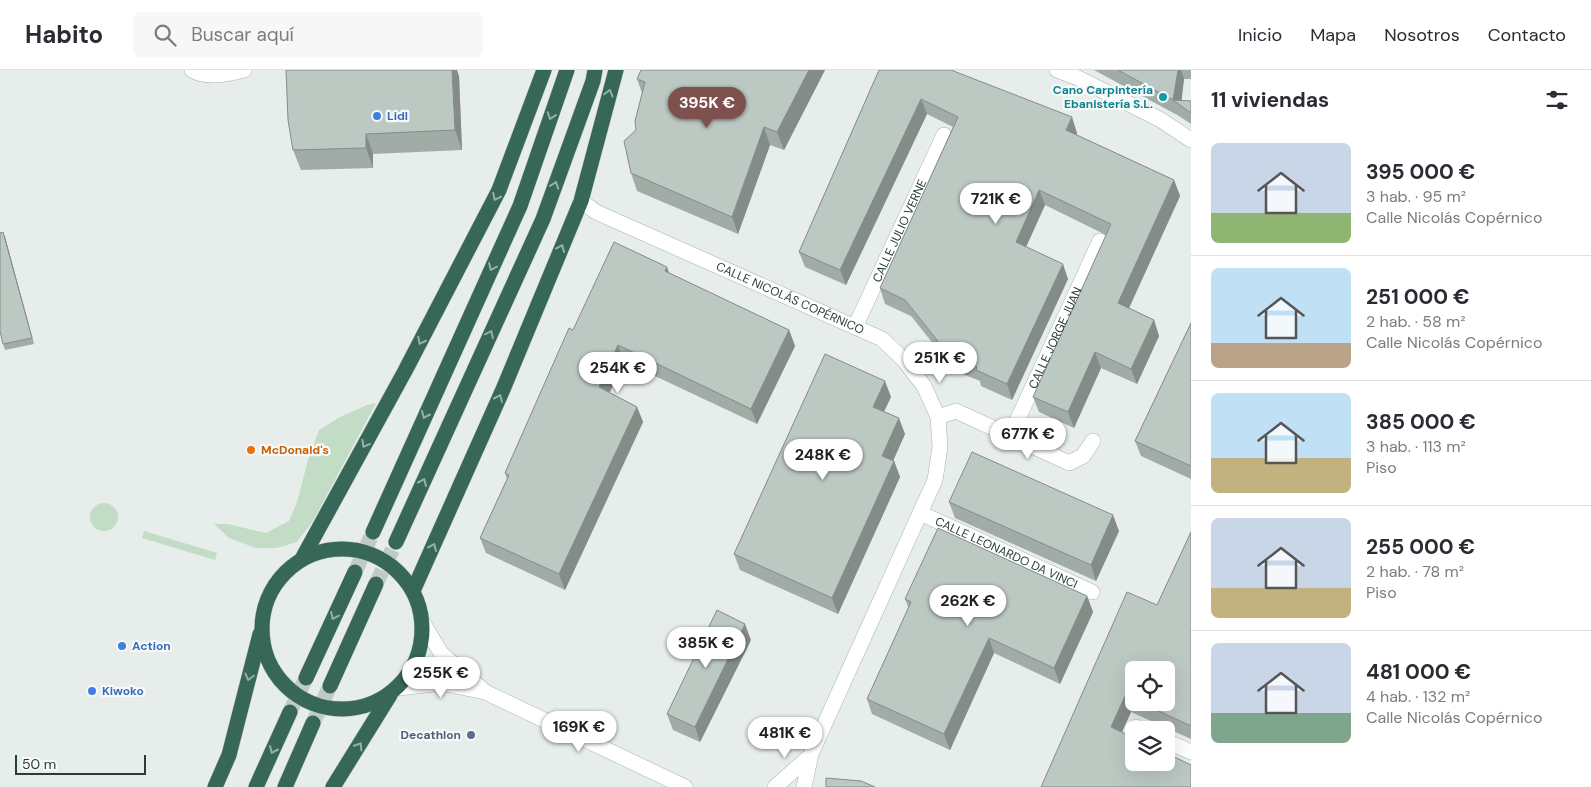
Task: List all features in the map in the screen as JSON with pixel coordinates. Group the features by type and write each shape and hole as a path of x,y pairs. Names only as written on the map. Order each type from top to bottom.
{"highway":[{"path":"303,557 405,371 499,190 544,70"},
{"path":"373,532 520,206 567,70"},
{"path":"396,542 543,219 593,81 595,70"},
{"path":"413,591 504,387 580,201 616,70"},
{"path":"333,787 394,692 413,666 421,648 423,623 413,591 392,566 369,553 342,548 323,550 303,557 284,572 272,587 261,614 261,630 267,658 278,676 294,695 307,703 322,708 344,710 364,706 394,692"},
{"path":"306,678 355,572"},
{"path":"330,686 376,584"},
{"path":"216,787 229,755 261,630"},
{"path":"256,787 290,712"},
{"path":"284,787 313,723"}],"street":[{"path":"192,70 200,75 232,73 244,70"},
{"path":"1066,72 1161,120 1191,140"},
{"name":"CALLE JULIO VERNE","path":"855,327 944,135"},
{"name":"CALLE NICOLÁS COPÉRNICO","path":"580,201 596,212 882,339 903,360 924,386 938,416 940,447 935,480 811,754 804,787"},
{"name":"CALLE JORGE JUAN","path":"1010,436 1100,241"},
{"path":"938,416 956,411 1069,463 1083,456 1093,441"},
{"name":"CALLE LEONARDO DA VINCI","path":"920,514 1092,592"},
{"path":"423,623 441,653 485,692"},
{"path":"394,692 441,683 485,692 685,787"},
{"path":"1175,745 1191,752"},
{"name":"CALLE NICOLÁS COPÉRNICO","path":"776,787 811,754"},
{"name":"CALLE NICOLÁS COPÉRNICO","path":"791,787 799,767"}],"green space":[{"path":"376,403 313,521 297,542 276,548 256,548 229,538 214,524 228,524 266,533 289,521 297,502 308,460 319,430 340,417"},
{"path":"104,503 114,507 118,517 114,527 104,531 94,527 90,517 94,507"},
{"path":"144,531 217,553 215,560 142,538"}],"building":[{"name":"Lidl","path":"286,70 452,70 455,130 366,134 366,148 293,150 288,120"},
{"path":"641,70 809,70 777,132 764,127 732,217 631,173 624,141 636,130 635,121 645,82 637,79"},
{"path":"879,70 951,70 1072,117 1066,130 1174,180 1118,303 1154,320 1131,369 1095,352 1068,412 1033,397 1111,224 1039,190 1016,242 1063,264 1007,384 976,370 977,367 949,355 905,300 880,288 958,117 921,99 840,270 799,252"},
{"path":"1118,70 1178,70 1173,100"},
{"path":"1173,100 1191,101 1191,113"},
{"path":"3,232 32,338 3,344 0,331 0,233"},
{"path":"614,242 667,267 665,271 789,330 751,409 618,345 599,387 637,407 559,574 480,538 509,475 505,473 569,328 573,330"},
{"path":"1191,323 1191,466 1135,441"},
{"path":"825,354 885,381 873,407 899,418 882,456 894,461 832,598 734,554"},
{"path":"972,452 1113,515 1091,565 949,502"},
{"path":"938,528 1087,596 1054,668 989,638 944,734 867,699 911,602 905,599"},
{"path":"1191,532 1191,726 1158,711 1175,711 1175,661 1125,661 1125,696 1111,727 1125,734 1125,771 1175,771 1175,757 1191,765 1191,787 1041,787 1127,592 1157,605"},
{"path":"717,610 745,624 695,727 667,714"},
{"path":"826,778 861,781 875,787 826,787"}],"tunnel":[{"path":"355,572 373,532"},
{"path":"376,584 396,542"},
{"path":"290,712 306,678"},
{"path":"313,723 330,686"}],"place":[{"name":"Cano Carpintería Ebanistería S.L.","path":"1163,97"},
{"name":"Lidl","path":"377,116"},
{"name":"McDonald's","path":"251,450"},
{"name":"Action","path":"122,646"},
{"name":"Kiwoko","path":"92,691"},
{"name":"Decathlon","path":"471,735"}]}
